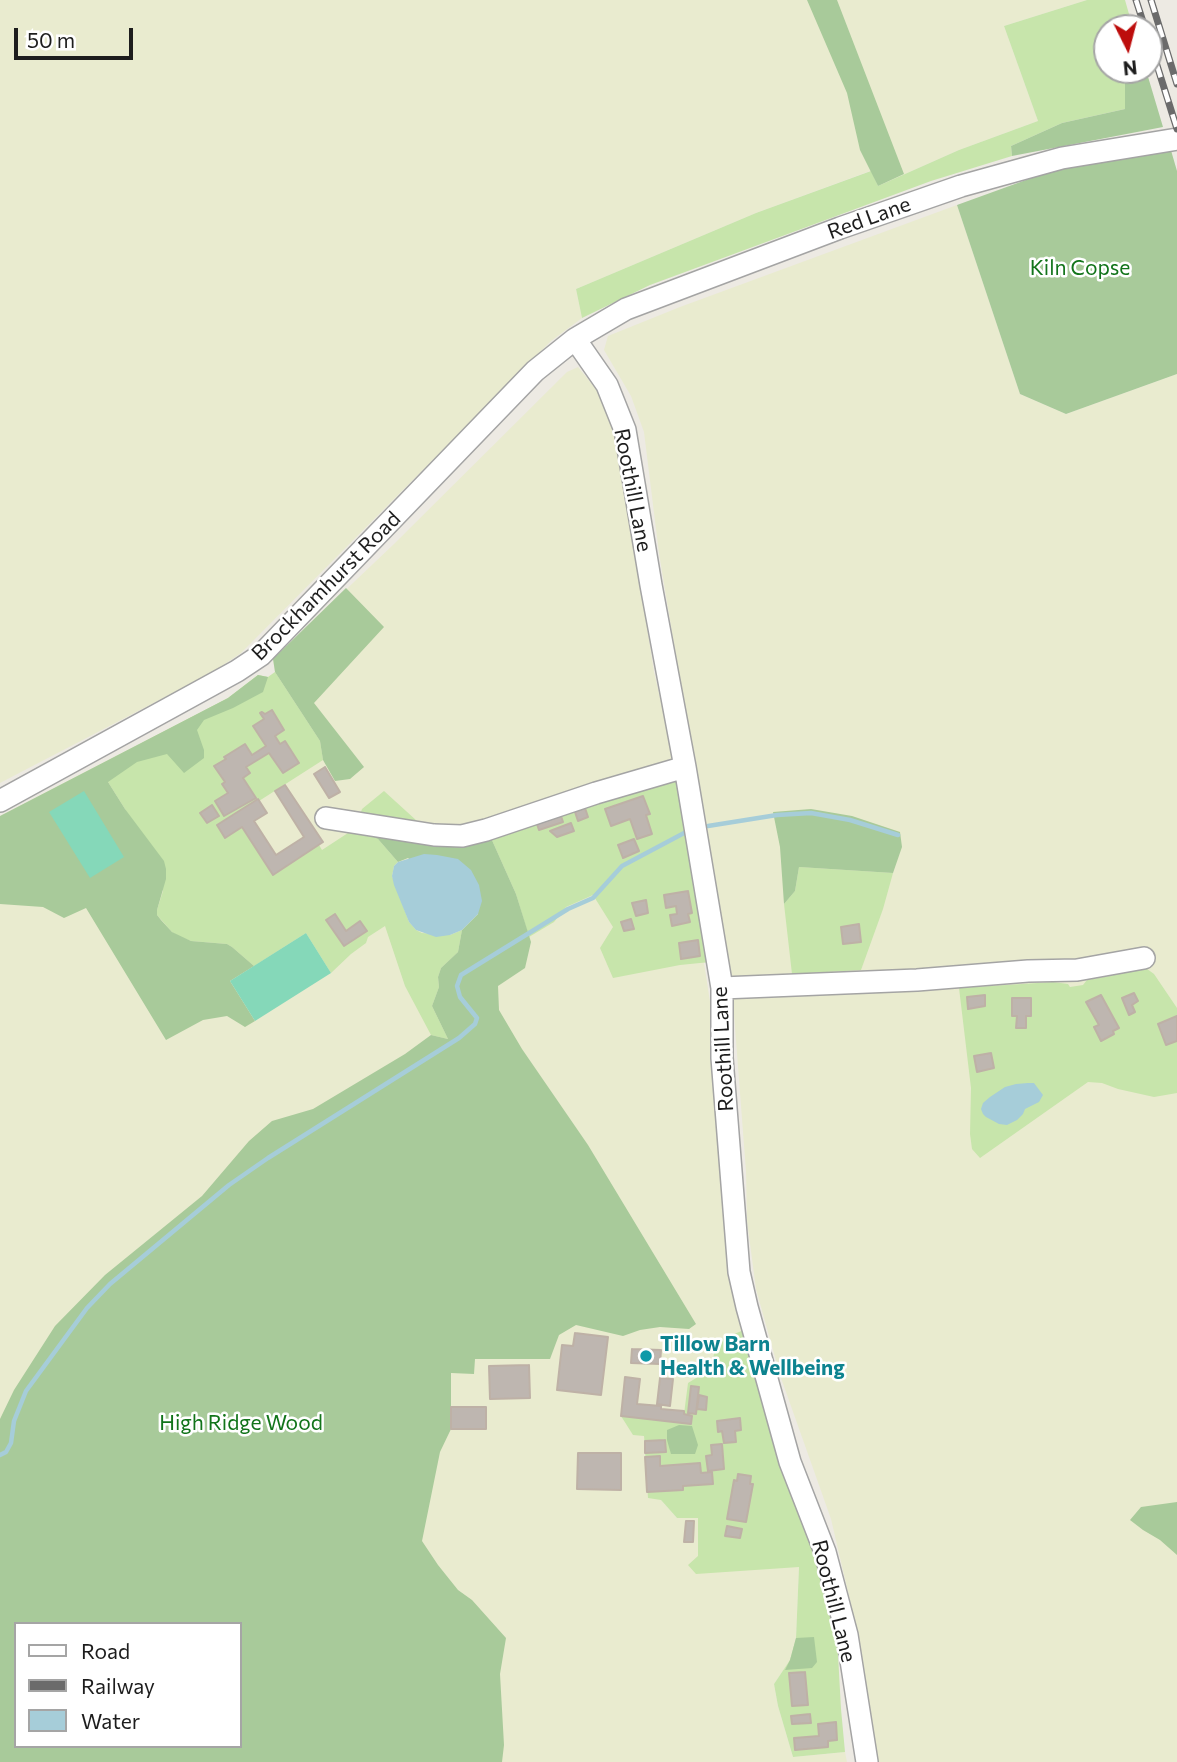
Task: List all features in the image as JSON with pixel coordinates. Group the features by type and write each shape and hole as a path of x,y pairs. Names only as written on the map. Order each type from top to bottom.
{"street":[{"name":"Red Lane","path":"575,339 626,309 961,186 1062,158 1168,140"},
{"name":"Roothill Lane","path":"575,339 607,385 625,430 722,988 722,1058 739,1272 790,1462 828,1564 846,1635 867,1762"},
{"name":"Brockhamhurst Road","path":"0,801 237,671 261,655 535,370 575,339"},
{"path":"326,818 434,835 462,836 685,767"},
{"path":"722,988 1077,970 1144,958"}],"green space":[{"path":"0,0 1087,0 1004,26 1038,121 959,150 878,186 870,171 756,213 576,289 582,318 551,341 241,653 213,672 0,783"},
{"path":"807,0 837,0 904,174 878,186 860,150 847,93"},
{"path":"1087,0 1125,0 1129,14 1093,14 1093,84 1125,84 1125,109 1062,123 1011,146 1012,156 931,181 650,285 582,318 576,289 756,213 871,171 878,186 959,150 1038,121 1004,26"},
{"path":"1125,84 1150,84 1163,127 1012,156 1011,146 1062,123 1125,109"},
{"name":"Kiln Copse","path":"1170,147 1177,171 1177,374 1066,414 1020,394 957,205 1059,168"},
{"path":"957,205 1020,394 1066,414 1177,374 1177,1762 877,1762 852,1609 831,1519 780,1375 756,1289 747,1221 746,1171 731,975 659,553 644,432 631,396 604,350 608,336"},
{"path":"578,367 605,400 619,443 654,672 673,753 682,814 688,829 710,962 704,963 711,1008 718,1129 744,1330 715,1349 712,1364 701,1375 684,1414 692,1416 691,1424 644,1435 645,1457 661,1500 677,1518 698,1518 698,1556 799,1567 796,1638 790,1660 774,1684 778,1706 793,1757 845,1752 847,1762 0,1762 0,816 228,698 258,675 268,677 275,672 273,659 394,544 567,372","holes":["451,1407 486,1407 486,1429 451,1429"]},
{"path":"346,588 384,627 314,703 364,767 350,779 335,781 323,760 320,741 275,672 273,659"},
{"path":"275,672 320,741 323,760 217,826 225,838 242,827 273,874 319,845 322,850 356,826 378,839 398,862 394,866 392,876 409,922 416,930 450,935 462,930 458,952 441,968 439,987 432,1006 448,1039 431,1035 405,986 385,926 368,937 366,943 331,973 306,933 254,966 227,944 191,941 178,936 157,915 163,891 125,809 98,766 228,698 258,675 268,677"},
{"path":"258,675 268,677 263,692 204,720 197,730 204,758 184,773 167,754 137,762 108,782 164,861 166,879 157,915 172,932 191,941 227,944 254,966 230,981 255,1021 245,1027 227,1016 203,1020 166,1040 86,908 64,918 43,907 0,904 0,816 228,698"},
{"path":"676,780 682,814 688,829 710,962 613,978 600,948 613,927 593,895 566,907 554,922 529,937 516,894 491,838"},
{"path":"84,791 124,857 90,878 49,812"},
{"path":"384,791 417,821 450,830 359,818 362,809"},
{"path":"811,809 852,816 900,832 902,847 893,873 799,867 795,891 784,904 780,847 773,812"},
{"name":"High Ridge Wood","path":"361,831 491,838 516,894 531,942 525,968 498,986 499,1010 522,1049 588,1145 696,1324 689,1329 660,1327 623,1336 576,1325 559,1335 550,1359 475,1359 474,1374 451,1373 451,1429 440,1452 422,1541 458,1590 472,1600 506,1638 500,1674 504,1745 502,1762 0,1762 0,1419 14,1390 55,1326 105,1275 202,1196 249,1141 272,1121 313,1109 405,1054 431,1035 448,1039 432,1006 439,987 438,977 441,968 458,952 462,930 478,914 408,858 398,862 378,839"},
{"path":"799,867 893,873 861,970 792,974 784,904 795,891"},
{"path":"306,933 331,973 255,1021 230,981"},
{"path":"1143,966 1154,974 1177,1008 1177,1093 1154,1097 1102,1083 1088,1082 980,1158 972,1149 970,1134 971,1088 959,988 1053,982 1068,984 1070,987"},
{"path":"744,1330 820,1564 837,1636 845,1752 793,1757 778,1706 774,1684 790,1660 796,1638 799,1567 696,1574 688,1565 698,1556 698,1518 677,1518 661,1500 648,1498 644,1436 633,1435 621,1416 691,1424 692,1416 684,1414 688,1383 701,1375 704,1365 712,1363 715,1349 724,1338"},
{"path":"679,1425 692,1426 698,1445 695,1454 671,1454 667,1430"},
{"path":"1177,1502 1177,1555 1130,1520 1141,1507"},
{"path":"814,1637 817,1662 812,1668 785,1670 796,1638"}],"water":[{"path":"424,854 458,859 471,870 479,885 482,901 478,914 462,930 450,935 436,937 416,930 409,922 394,885 394,866 398,862"},
{"path":"1034,1083 1043,1095 1039,1102 1025,1109 1017,1120 1007,1125 999,1124 983,1114 983,1103 1005,1087"}],"building":[{"path":"272,710 284,730 275,736 280,744 285,741 299,763 283,773 269,753 246,767 250,773 243,778 256,798 224,816 215,801 228,793 222,784 225,782 214,766 245,744 252,755 266,746 253,726 264,719 260,713 265,714"},
{"path":"325,767 340,792 329,798 314,774"},
{"path":"285,785 323,842 273,875 242,827 225,838 217,825 258,799 267,813 254,821 276,855 304,837 275,791"},
{"path":"643,796 650,814 646,815 652,834 637,839 630,819 611,826 605,809"},
{"path":"212,805 219,816 207,823 200,813"},
{"path":"585,808 588,817 578,821 575,812"},
{"path":"561,816 563,822 539,830 537,824"},
{"path":"571,823 574,831 557,837 550,831"},
{"path":"634,839 639,851 623,858 618,845"},
{"path":"688,891 692,913 688,914 690,922 672,926 670,915 677,914 676,906 666,908 664,895"},
{"path":"646,900 648,913 636,916 632,903"},
{"path":"335,914 346,931 360,921 367,931 344,946 326,920"},
{"path":"631,919 634,929 624,931 621,922"},
{"path":"859,924 861,942 843,944 841,927"},
{"path":"698,940 700,956 681,959 679,943"},
{"path":"1134,993 1138,1001 1132,1005 1135,1012 1129,1015 1122,998"},
{"path":"985,995 985,1006 968,1009 967,997"},
{"path":"1101,995 1119,1028 1101,1041 1094,1027 1099,1025 1086,1002"},
{"path":"1012,998 1031,998 1031,1016 1026,1016 1026,1028 1016,1028 1017,1016 1012,1016"},
{"path":"1177,1016 1177,1041 1166,1045 1158,1024"},
{"path":"991,1053 994,1068 977,1072 974,1056"},
{"path":"575,1333 608,1337 601,1395 557,1390 562,1345 573,1346"},
{"name":"Tillow Barn Health & Wellbeing","path":"632,1349 661,1350 660,1364 631,1363"},
{"path":"529,1365 530,1398 490,1399 489,1366"},
{"path":"625,1377 640,1379 637,1404 684,1411 684,1414 692,1416 691,1424 621,1416"},
{"path":"660,1378 673,1379 670,1406 657,1404"},
{"path":"691,1386 699,1387 696,1414 688,1413"},
{"path":"699,1395 707,1397 706,1410 697,1409"},
{"path":"451,1407 486,1407 486,1429 451,1429"},
{"path":"740,1418 741,1430 735,1431 736,1442 724,1443 722,1431 718,1432 717,1421"},
{"path":"665,1440 666,1452 645,1453 645,1441"},
{"path":"722,1444 724,1469 708,1471 706,1456 712,1455 711,1445"},
{"path":"578,1453 621,1453 621,1490 577,1489"},
{"path":"660,1456 660,1466 700,1463 701,1473 712,1472 713,1484 683,1486 683,1490 647,1492 645,1457"},
{"path":"738,1474 751,1476 750,1484 753,1484 746,1522 727,1519 734,1480 737,1481"},
{"path":"686,1521 694,1521 693,1542 684,1542"},
{"path":"727,1526 742,1529 740,1538 725,1536"},
{"path":"805,1672 808,1705 792,1706 789,1673"},
{"path":"810,1714 811,1723 792,1724 791,1716"},
{"path":"836,1722 837,1740 828,1741 828,1747 795,1750 794,1738 819,1736 818,1724"}],"waterway":[{"path":"708,826 777,815 811,813 850,820 898,835"},
{"path":"0,1455 6,1452 11,1443 14,1421 26,1391 87,1308 110,1284 229,1185 459,1038 475,1024 477,1018 460,997 457,986 461,975 568,909 593,898 622,866 686,832"}],"railway":[{"path":"1136,0 1140,14"},
{"path":"1151,0 1177,84"},
{"path":"1163,84 1177,129"}],"place":[{"name":"Tillow Barn Health & Wellbeing","path":"646,1356"}]}
